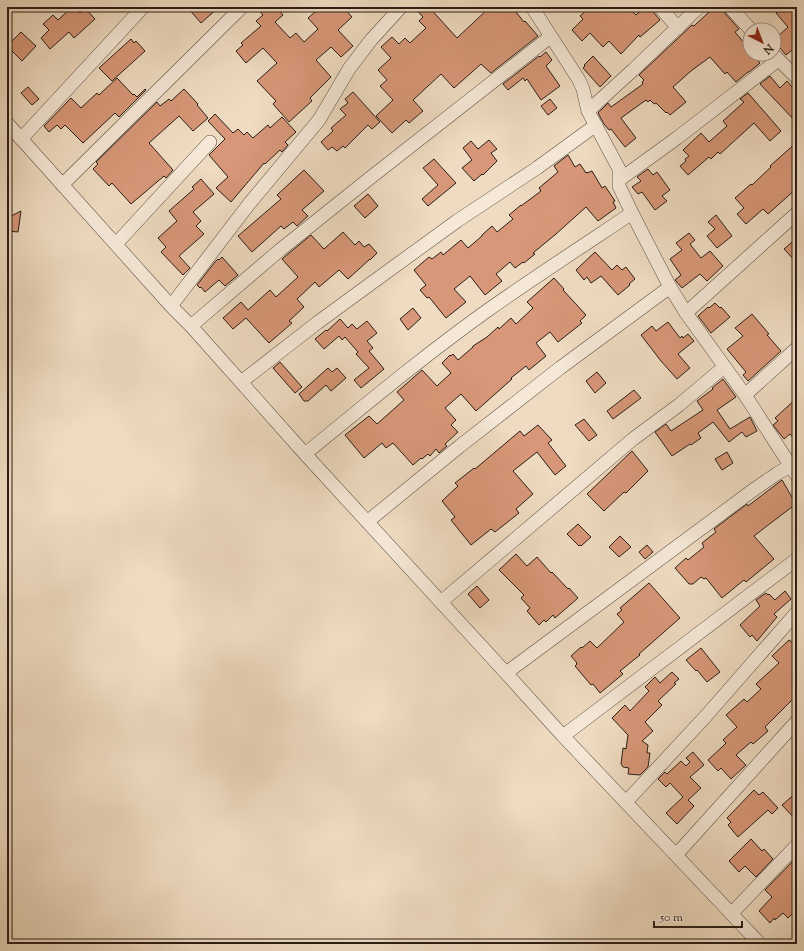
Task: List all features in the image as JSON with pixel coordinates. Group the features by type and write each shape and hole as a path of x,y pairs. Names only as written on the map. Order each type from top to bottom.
{"street":[{"path":"21,139 143,7"},
{"path":"62,185 242,7"},
{"path":"171,306 249,204 319,120 349,68 371,40 401,7"},
{"path":"506,673 756,488 795,467 686,313 670,287 620,190 619,169 588,111 583,89 579,80 532,7"},
{"path":"660,7 678,28"},
{"path":"588,111 634,70 699,7"},
{"path":"730,7 744,22"},
{"path":"191,326 286,246 550,37"},
{"path":"782,61 794,70"},
{"path":"619,180 677,138 770,62"},
{"path":"7,123 305,454 563,736 760,944"},
{"path":"241,382 379,277 457,221 537,168 596,125"},
{"path":"116,244 210,142"},
{"path":"305,454 436,349 482,315 632,213"},
{"path":"686,313 797,213"},
{"path":"367,522 553,373 670,287"},
{"path":"745,395 797,348"},
{"path":"441,602 633,439 679,405 724,367"},
{"path":"563,736 797,559"},
{"path":"626,802 706,716 797,612"},
{"path":"676,855 797,721"},
{"path":"731,914 797,845"}],"building":[{"path":"72,7 75,7 80,13 85,8 95,19 74,38 69,32 50,49 41,38 49,30 43,24 53,15 58,20"},
{"path":"187,7 219,7 201,23"},
{"path":"256,7 276,7 283,15 275,22 290,38 296,33 304,42 318,29 308,18 321,7 343,7 352,17 338,30 353,46 341,57 331,47 316,60 331,77 310,98 312,101 289,122 273,104 276,101 257,81 277,63 263,48 246,63 236,51 243,45 241,43 261,26 256,21 263,15"},
{"path":"414,7 429,7 457,38 490,7 512,7 538,36 491,73 481,64 454,88 441,74 413,100 423,111 409,123 406,120 392,133 376,116 393,100 380,86 387,80 378,70 391,58 381,47 392,37 399,44 405,38 410,43 426,28 419,21 423,17"},
{"path":"590,7 628,7 636,15 645,7 649,7 660,20 640,37 639,35 621,54 609,41 603,47 590,33 582,41 572,30 583,19 580,16"},
{"path":"707,7 722,7 724,12 739,29 735,32 742,40 742,62 760,63 736,82 727,72 725,74 710,57 673,87 686,102 670,115 656,103 654,104 650,100 648,102 646,100 621,118 636,138 625,147 611,129 609,130 604,124 598,113 608,103 611,107 643,84 642,82 644,80 639,75 692,25 694,26 709,12"},
{"path":"784,7 797,7 797,46 786,55 782,50 782,33 788,27 776,13"},
{"path":"21,32 36,46 22,61 7,46"},
{"path":"131,39 134,43 136,41 145,51 112,81 99,68"},
{"path":"546,52 552,60 546,66 560,86 541,100 527,79 525,81 523,78 508,90 503,84"},
{"path":"593,56 611,76 600,87 583,68"},
{"path":"770,76 780,88 787,81 797,93 797,123 760,84"},
{"path":"117,78 133,95 134,94 137,97 145,89 146,90 119,117 115,113 83,143 65,125 61,129 57,125 49,132 44,126 71,98 81,108 97,93 99,95"},
{"path":"28,87 39,99 32,105 21,93"},
{"path":"184,89 198,104 197,105 208,118 193,131 179,116 149,143 173,170 166,178 164,176 131,204 112,183 109,186 93,169 98,164 96,162 157,102 160,106 169,99 171,101"},
{"path":"353,92 380,122 372,129 368,125 345,148 343,146 337,151 332,147 328,150 321,142 333,131 331,128 346,115 340,109 348,103 345,99"},
{"path":"748,93 781,131 770,141 754,123 720,154 718,152 711,159 709,157 688,175 680,166 689,156 683,150 701,133 709,142 727,126 723,121 744,102 740,99"},
{"path":"550,99 557,108 548,115 541,106"},
{"path":"215,114 233,133 238,129 244,135 247,132 253,138 268,125 270,128 282,117 296,132 285,142 288,145 282,152 280,150 265,164 264,163 231,202 216,188 228,177 209,155 225,139 208,121"},
{"path":"489,140 497,149 491,153 497,161 483,175 482,174 474,181 462,168 472,160 463,148 471,141 478,149"},
{"path":"797,142 797,188 768,214 763,209 746,224 737,214 744,208 735,198 751,184 752,185 771,167 770,166"},
{"path":"568,155 575,167 580,164 586,173 592,171 602,188 605,186 615,201 613,202 616,208 598,221 586,207 533,253 535,254 524,263 523,262 515,268 510,262 496,274 502,281 485,295 470,276 454,289 466,302 446,318 429,297 427,298 420,290 426,285 414,270 429,257 432,259 441,252 443,255 461,240 468,248 492,226 497,232 513,219 509,215 541,191 539,188 558,172 554,166"},
{"path":"434,159 456,183 428,206 422,199 438,185 423,168"},
{"path":"648,169 653,175 657,172 670,190 662,196 667,201 655,210 642,192 638,194 632,187 641,181 637,177"},
{"path":"304,170 324,191 302,210 308,216 297,226 293,222 284,229 281,226 252,252 238,236 281,199 277,195"},
{"path":"201,179 214,194 193,212 201,221 196,226 204,234 179,256 190,268 183,275 161,252 166,247 158,238 177,221 169,211 194,189 192,187"},
{"path":"368,194 378,206 365,218 354,206"},
{"path":"21,211 18,232 7,231 7,218"},
{"path":"716,215 732,236 717,248 707,236 715,229 708,222"},
{"path":"343,232 355,245 359,241 364,247 369,244 377,253 348,279 339,270 319,287 315,282 297,299 304,307 289,321 292,323 269,343 246,318 233,329 223,318 241,302 248,310 270,290 276,297 298,277 282,259 311,235 324,249"},
{"path":"689,233 695,240 690,244 701,258 710,251 723,266 707,281 700,274 682,288 675,280 681,275 670,259 682,250 676,243"},
{"path":"792,242 797,247 797,263 784,249"},
{"path":"595,252 612,270 617,265 622,270 626,267 635,279 618,295 601,276 591,283 587,277 584,280 576,270"},
{"path":"222,257 238,275 225,286 219,280 205,292 197,285 215,262"},
{"path":"554,278 586,315 580,321 582,323 558,342 550,332 536,343 546,356 529,370 526,366 476,411 461,394 445,408 456,420 451,425 458,432 445,444 447,446 439,453 436,449 430,456 428,454 413,465 393,443 386,448 382,443 364,458 345,435 369,416 377,424 404,400 397,392 422,370 437,386 451,373 442,363 450,355 451,356 453,354 458,360 473,346 487,337 498,327 499,329 511,318 516,324 533,308 527,302"},
{"path":"715,303 730,317 711,333 698,316"},
{"path":"413,308 421,318 408,330 400,319"},
{"path":"752,314 781,351 748,381 743,375 746,372 727,349 743,336 735,328"},
{"path":"340,319 348,328 352,324 357,329 367,321 377,333 367,341 373,348 369,351 384,369 361,388 354,380 369,368 356,354 358,352 345,337 342,340 339,336 324,349 315,339 326,330 327,331"},
{"path":"668,322 680,338 682,336 683,338 688,334 694,341 678,354 690,368 677,379 641,335 652,326 656,331"},
{"path":"280,362 302,387 295,393 273,368"},
{"path":"328,368 332,372 337,368 346,378 331,391 326,385 308,401 304,401 299,394"},
{"path":"597,372 606,383 595,393 586,381"},
{"path":"723,379 736,397 717,410 730,429 750,417 757,431 746,437 742,432 729,442 713,422 698,433 701,438 672,456 655,432 666,424 671,431 703,410 697,401"},
{"path":"634,390 641,398 613,419 607,411"},
{"path":"797,398 797,442 790,434 784,439 773,425 778,421 775,418"},
{"path":"584,419 597,435 589,441 575,425"},
{"path":"538,425 552,440 548,443 566,466 555,475 537,452 513,471 533,494 516,509 519,513 495,532 491,529 471,545 451,520 455,517 442,501 458,486 455,483 474,468 475,469 520,431 524,436"},
{"path":"632,451 648,471 626,493 624,492 604,511 587,494"},
{"path":"727,452 733,463 722,470 715,459"},
{"path":"782,480 796,504 754,536 774,559 746,582 744,580 722,598 706,578 704,579 701,577 693,584 689,584 675,568 686,558 688,560 704,547 702,543 716,532 714,529 747,504 748,506"},
{"path":"578,524 591,537 581,546 579,546 567,534"},
{"path":"620,536 631,547 619,557 609,547"},
{"path":"647,545 653,552 645,559 639,552"},
{"path":"516,554 527,566 537,557 551,573 552,572 578,598 555,618 553,615 546,622 544,620 539,625 527,611 530,608 521,598 524,595 499,570"},
{"path":"649,583 680,618 639,654 640,655 620,671 623,674 600,693 575,666 577,663 571,656 590,641 597,648 624,622 617,614 622,610 620,608"},
{"path":"477,586 489,600 480,608 468,594"},
{"path":"785,591 791,599 774,614 777,617 757,641 752,635 750,637 740,625 760,606 756,600 766,593 775,600"},
{"path":"797,639 797,695 765,727 768,731 753,744 751,742 736,755 746,765 731,779 721,768 718,771 708,760 726,743 723,740 737,727 726,715 744,699 747,702 761,689 756,684 779,663 772,656 789,640 793,643"},
{"path":"701,648 720,672 707,682 686,660"},
{"path":"672,672 679,679 674,683 676,684 658,701 662,705 645,722 653,731 642,741 648,745 647,753 650,753 648,767 640,775 628,774 629,768 623,767 621,764 623,748 626,749 628,735 612,718 625,705 630,711 649,691 645,687 655,677 660,683"},
{"path":"693,752 704,765 690,777 701,788 688,800 694,806 677,824 666,813 683,797 670,783 666,787 658,779 665,772 667,774 681,761 686,766 690,762 686,758"},
{"path":"754,790 759,795 763,792 778,808 772,814 768,810 738,837 728,825 731,822 727,818"},
{"path":"797,792 797,821 782,805"},
{"path":"751,839 762,851 764,849 773,859 756,877 745,866 739,872 729,861"},
{"path":"797,857 797,909 788,918 783,913 775,920 774,918 770,923 759,911 772,897 765,890"}]}
